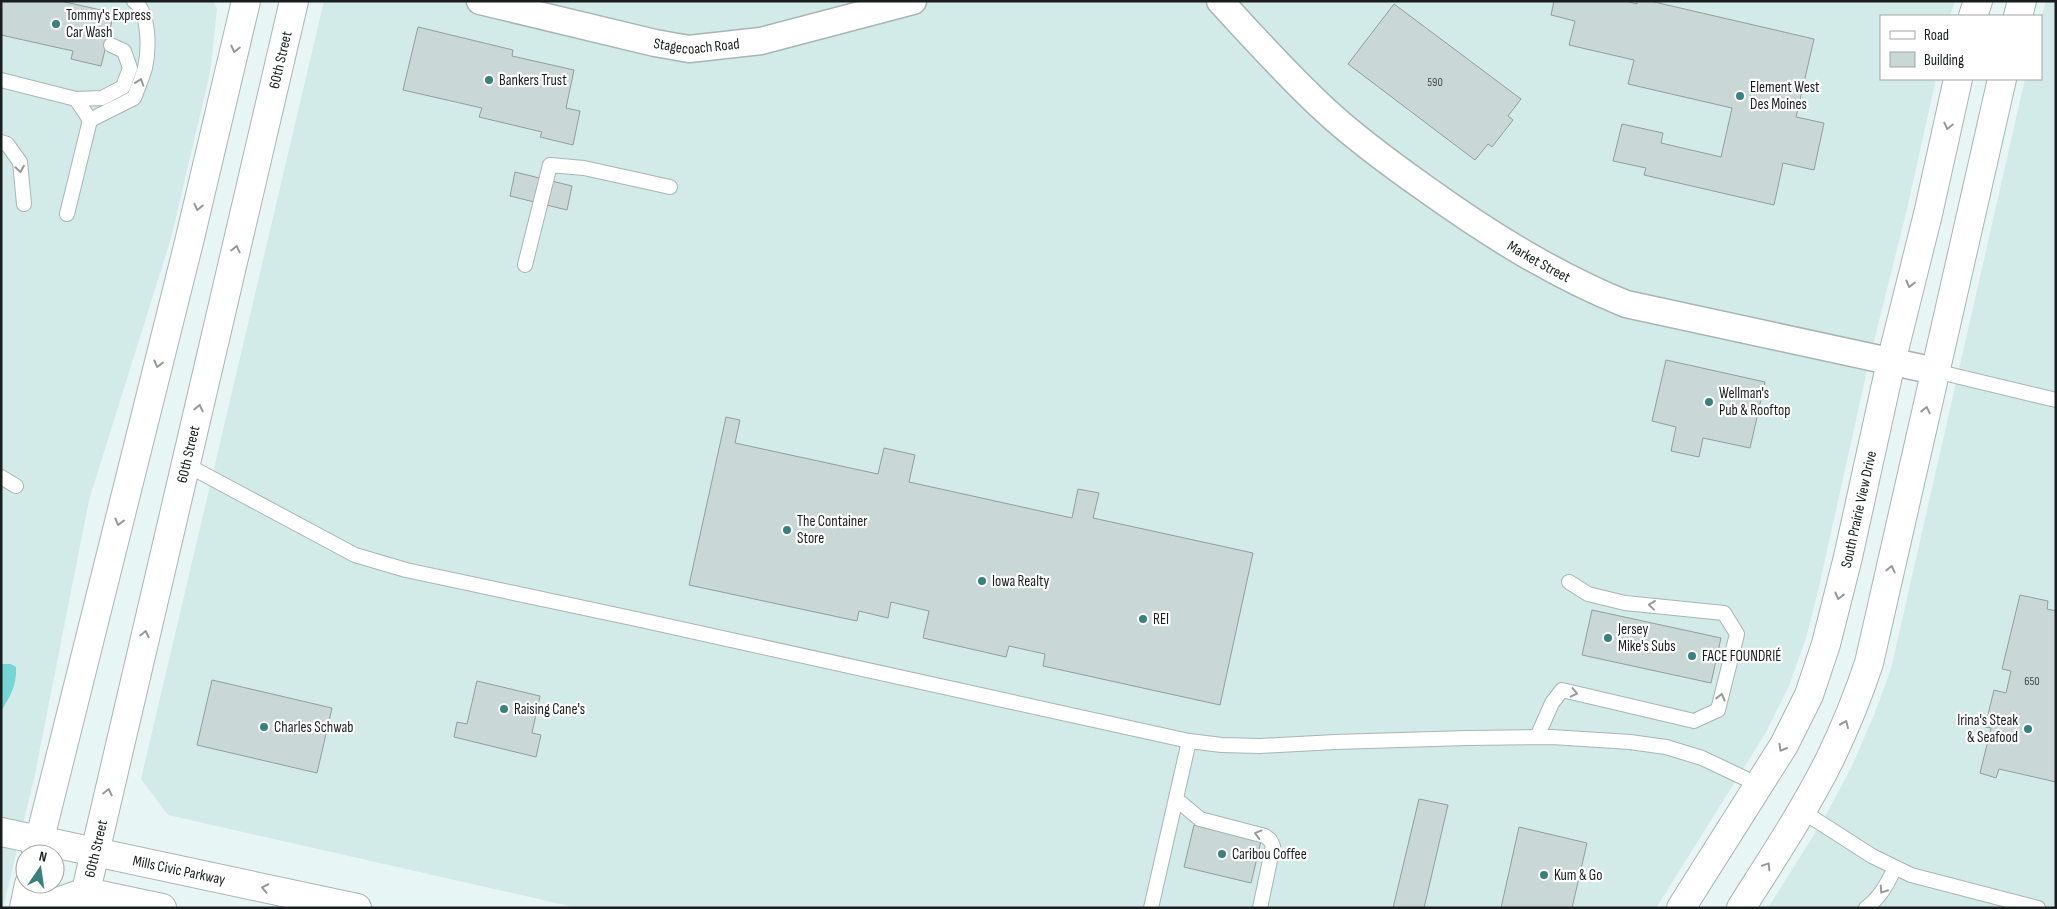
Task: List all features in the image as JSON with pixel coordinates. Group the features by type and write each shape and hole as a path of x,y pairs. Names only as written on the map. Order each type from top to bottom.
{"street":[{"path":"39,844 187,252 246,1"},
{"name":"60th Street","path":"84,900 294,1"},
{"name":"Stagecoach Road","path":"480,1 655,43 689,48 761,41 913,1"},
{"name":"Market Street","path":"1220,1 1332,116 1402,172 1525,255 1626,304 1935,371"},
{"path":"1973,15 1978,1"},
{"path":"2018,15 2022,1"},
{"name":"South Prairie View Drive","path":"1681,908 1784,744 1809,695 1826,644 1848,557 1891,362 1928,214 1958,80"},
{"path":"1741,908 1802,811 1854,706 1869,663 2002,80"},
{"name":"Mills Civic Parkway","path":"1,832 31,844"},
{"name":"Mills Civic Parkway","path":"65,849 94,852 357,908"},
{"path":"24,908 27,894"},
{"path":"40,908 84,900 162,908"}],"lane":[{"path":"90,120 134,98 145,67 148,30 140,6 134,1"},
{"path":"1,80 76,99 102,98 123,87 130,68 124,51 111,45"},
{"path":"67,214 90,120 76,99"},
{"path":"1,142 7,144 20,162 24,204"},
{"path":"525,265 550,164 584,168 670,188"},
{"path":"1935,371 2056,400"},
{"path":"186,464 355,555 406,570 1189,741 1260,746 1344,742 1537,738 1630,742 1666,747 1702,758 1759,785"},
{"path":"1,477 16,486"},
{"path":"1537,738 1552,703 1562,690 1694,721 1718,710 1737,634 1724,613 1625,603 1588,594 1569,582"},
{"path":"1151,908 1189,741"},
{"path":"1176,799 1200,819 1265,836 1270,840 1273,846 1260,908"},
{"path":"1802,811 1872,856 1895,868 1927,880 2038,908"},
{"path":"1866,908 1882,892 1895,868"}],"shaded area":[{"path":"1,1 214,1 217,9 210,73 171,238 89,500 35,774 18,844 15,844 15,858 3,908 1,908"},
{"path":"324,1 1955,1 1950,15 1880,15 1880,80 1936,80 1907,209 1870,357 1818,591 1806,638 1789,686 1765,734 1656,908 578,908 168,815 141,779"},
{"path":"2046,1 2056,1 2056,908 1768,908 1822,822 1851,768 1891,669 2025,80 2042,80 2042,15"}],"water":[{"path":"1,664 11,664 16,667 16,673 12,690 1,711"}],"building":[{"name":"Tommy's Express Car Wash","path":"1,1 61,1 114,13 101,66 71,59 73,51 1,35"},
{"name":"Element West Des Moines","path":"1554,1 1626,1 1637,4 1637,1 1650,1 1814,39 1796,117 1824,123 1814,170 1783,163 1774,205 1644,175 1646,168 1613,161 1622,124 1663,133 1661,143 1721,157 1732,108 1628,84 1634,60 1569,45 1575,21 1551,15"},
{"path":"1394,4 1521,99 1508,116 1513,120 1492,147 1488,144 1475,160 1348,64"},
{"name":"Bankers Trust","path":"418,27 513,50 512,56 574,70 566,108 580,111 573,145 540,137 542,132 479,117 482,108 403,90"},
{"path":"515,172 572,186 567,210 510,196"},
{"name":"Wellman's Pub & Rooftop","path":"1666,360 1765,382 1750,448 1703,438 1699,457 1671,451 1676,427 1652,421"},
{"path":"726,417 740,420 735,443 878,474 884,448 915,455 909,482 1072,518 1078,489 1099,493 1093,518 1253,553 1220,705 1043,666 1045,654 1009,646 1006,657 923,638 929,611 891,602 888,618 859,611 857,621 689,585"},
{"path":"2020,595 2048,601 2047,609 2056,611 2056,782 1999,769 1996,778 1980,773 1991,728 1985,727 1994,690 2006,693 2011,671 2002,669"},
{"path":"1592,610 1721,638 1711,683 1582,655"},
{"name":"Charles Schwab","path":"212,680 332,708 317,773 197,745"},
{"name":"Raising Cane's","path":"477,681 540,696 532,733 541,735 536,757 454,737 457,722 467,724"},
{"path":"1419,799 1448,805 1424,908 1393,908"},
{"name":"Caribou Coffee","path":"1194,825 1261,841 1251,883 1184,867"},
{"name":"Kum & Go","path":"1519,827 1587,843 1572,908 1501,908"}],"place":[{"name":"Tommy's Express Car Wash","path":"56,24"},
{"name":"Bankers Trust","path":"489,80"},
{"name":"Element West Des Moines","path":"1740,96"},
{"name":"Wellman's Pub & Rooftop","path":"1709,402"},
{"name":"The Container Store","path":"787,530"},
{"name":"Iowa Realty","path":"982,581"},
{"name":"REI","path":"1143,619"},
{"name":"Jersey Mike's Subs","path":"1608,638"},
{"name":"FACE FOUNDRIÉ","path":"1692,656"},
{"name":"Raising Cane's","path":"504,709"},
{"name":"Charles Schwab","path":"264,727"},
{"name":"Irina's Steak & Seafood","path":"2028,729"},
{"name":"Caribou Coffee","path":"1222,854"},
{"name":"Kum & Go","path":"1544,875"}]}
